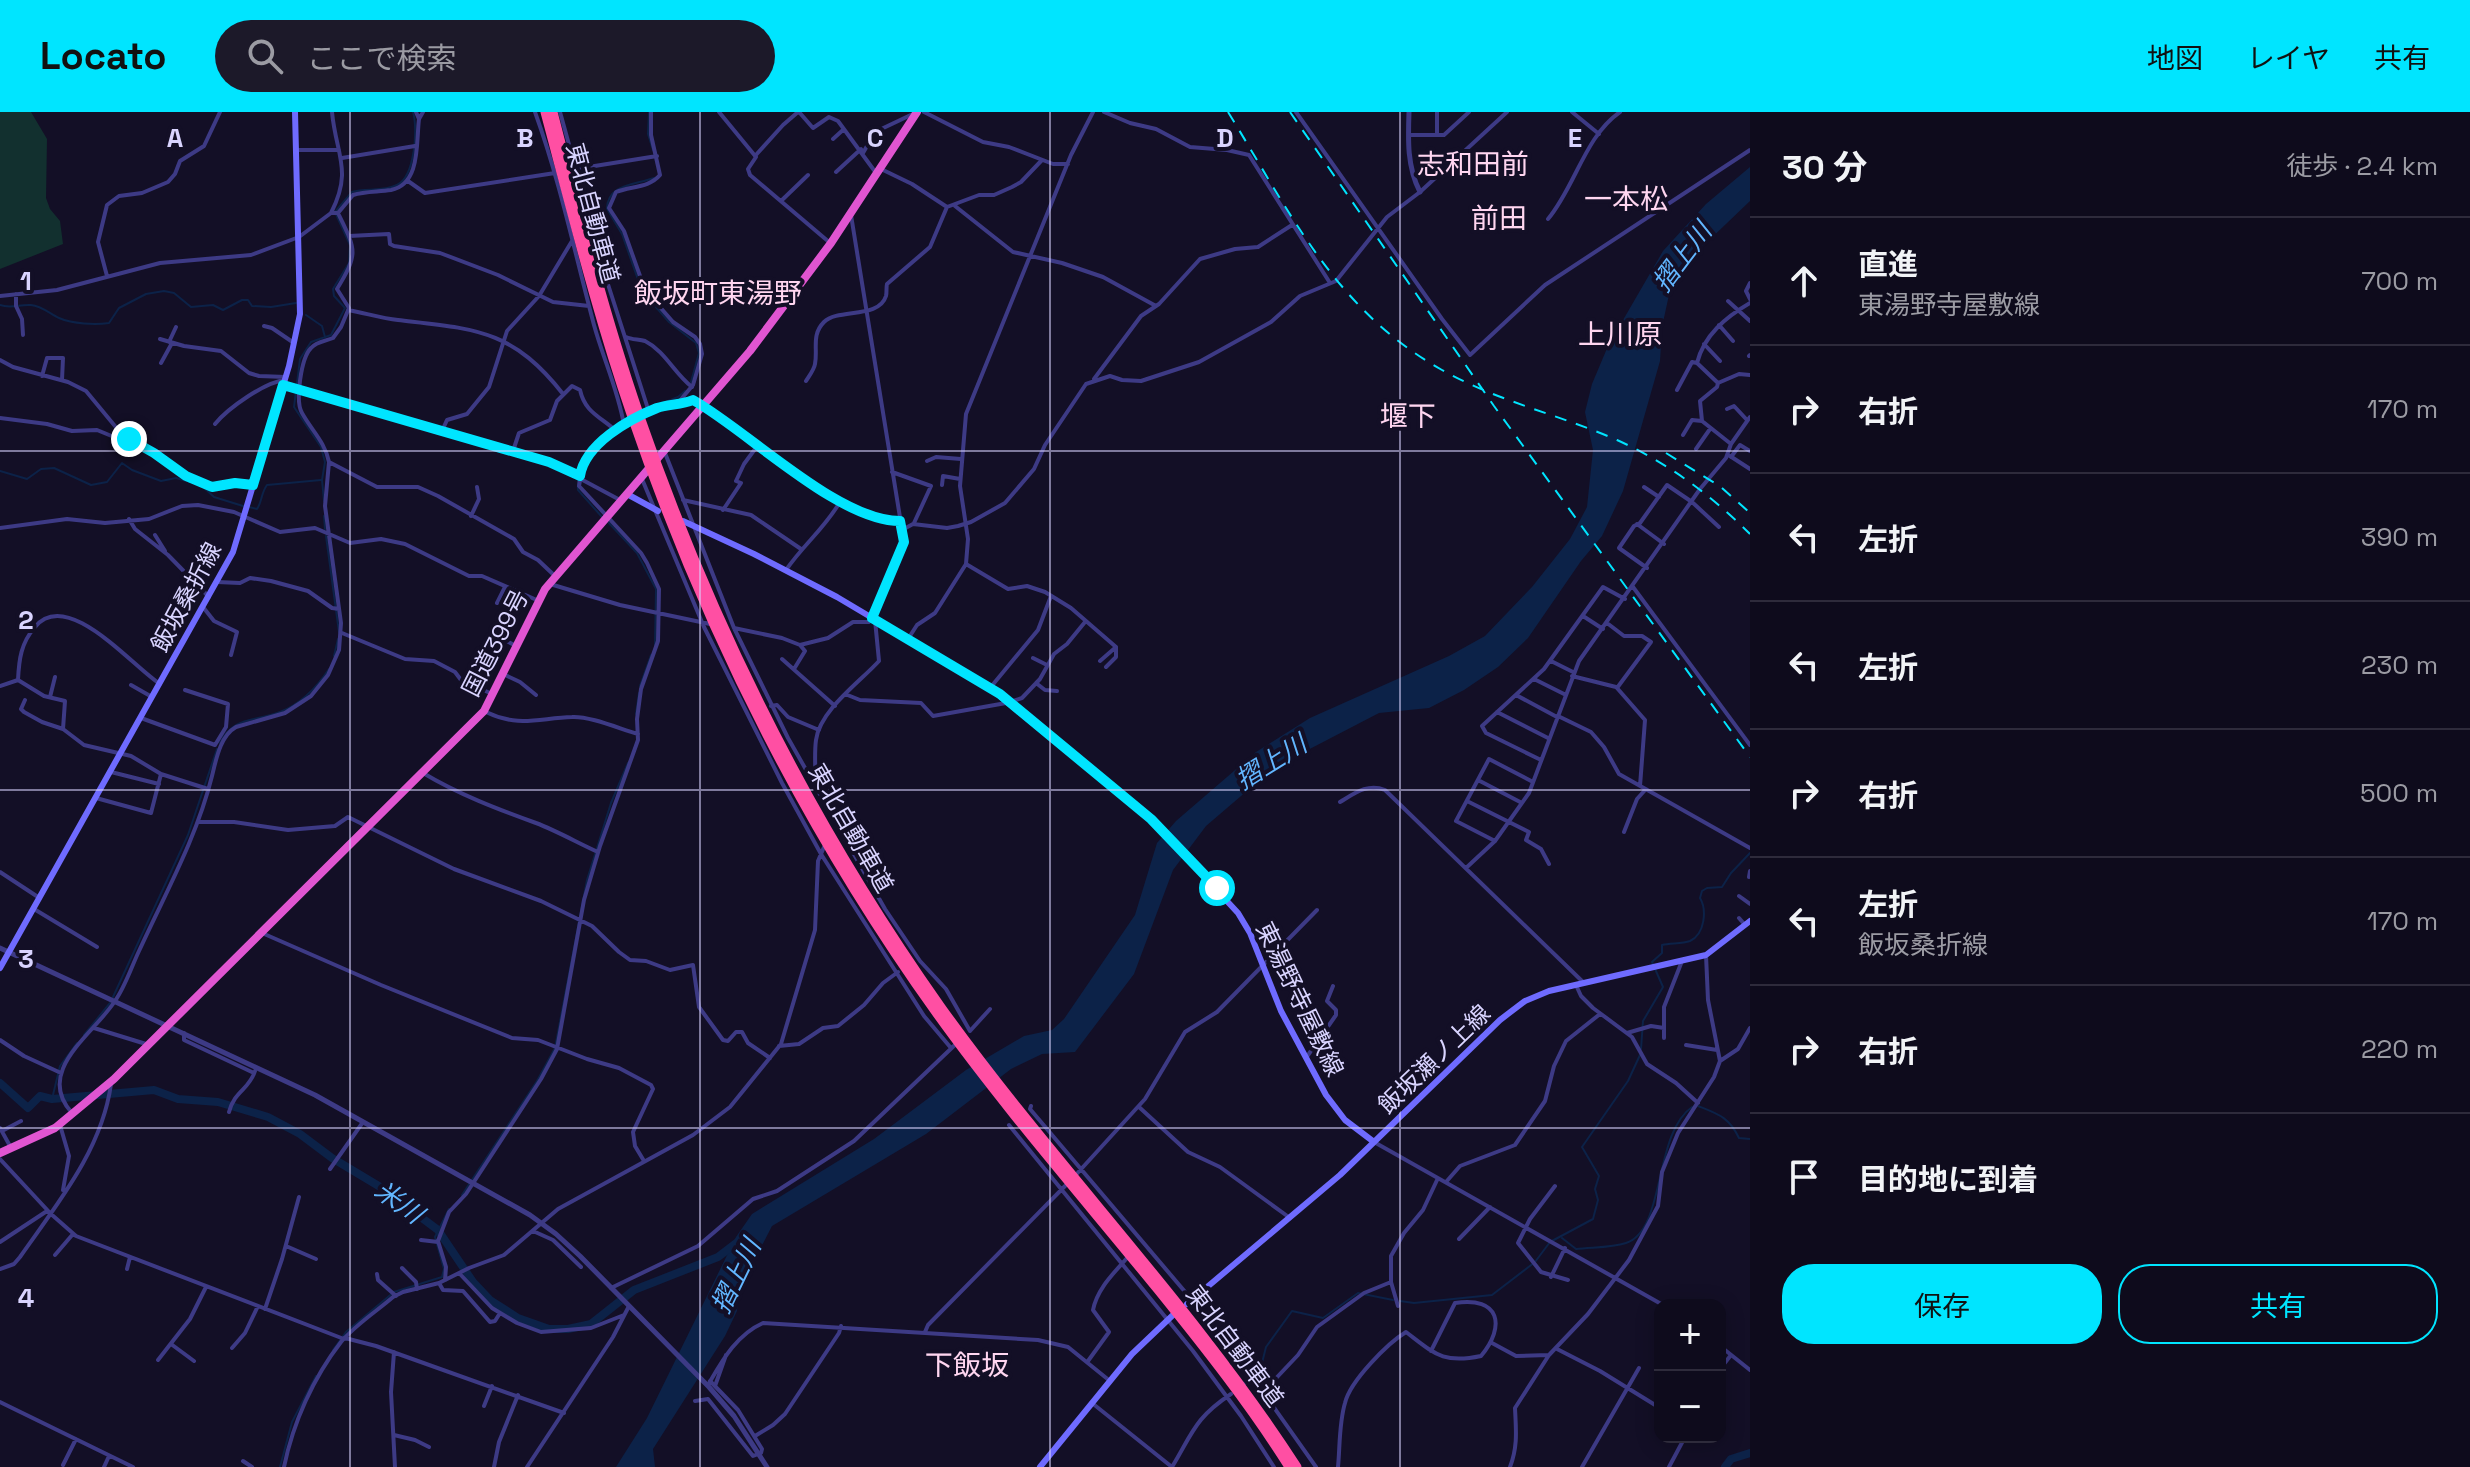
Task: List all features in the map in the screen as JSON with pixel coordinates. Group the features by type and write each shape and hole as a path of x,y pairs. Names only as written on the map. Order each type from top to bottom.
{"highway":[{"name":"東北自動車道","path":"545,112 594,295 654,468 722,627 780,745 877,912 1015,1117 1210,1344 1297,1467"},
{"name":"東北自動車道","path":"553,112 635,415"},
{"name":"国道399号","path":"0,1153 60,1124 111,1081 484,711 539,601 553,580 750,351 851,215 916,112"},
{"name":"東北自動車道","path":"1072,1180 1202,1346 1289,1467"}],"main road":[{"name":"飯坂桑折線","path":"0,968 233,552 294,343 301,286 295,112"},
{"path":"624,497 656,510"},
{"name":"東湯野寺屋敷線","path":"683,521 786,570 990,688 1154,822 1238,913 1250,933 1281,1011 1334,1108 1349,1124 1374,1142"},
{"name":"飯坂瀬ノ上線","path":"1190,1302 1374,1142 1512,1010 1538,994 1706,955 1748,923"},
{"path":"1040,1467 1139,1346 1170,1317"}],"street":[{"path":"107,276 98,242 107,205 119,196 142,193 168,182 180,161 204,146 220,112"},
{"path":"332,112 342,158 342,192 335,213 349,236 354,256 337,289 348,310 393,320 472,330 502,341 534,361 563,394"},
{"path":"416,112 419,119"},
{"path":"0,296 57,290 160,263 251,255 299,237 335,213 353,195 395,189 408,181 413,167 413,146 423,112"},
{"path":"535,112 555,173 590,306 602,342 635,415"},
{"path":"560,112 624,336 635,415"},
{"path":"651,112 651,135 661,169 659,178 616,192 609,208 624,231 645,290 673,322 700,344 702,354 690,386 676,405"},
{"path":"719,112 755,156"},
{"path":"813,128 799,112 755,156 748,173 831,243"},
{"path":"836,172 862,151 875,132 916,112"},
{"path":"924,112 983,142 1009,147 1053,164 1068,164"},
{"path":"908,639 917,625 935,613 966,564 967,523 960,495 960,479 966,414 1068,164 1093,112"},
{"path":"1104,112 1156,129 1190,147 1248,154 1330,283"},
{"path":"1296,112 1470,355 1545,285 1750,150"},
{"path":"1409,112 1409,158 1420,192"},
{"path":"1437,112 1437,134"},
{"path":"1409,135 1444,135 1469,112"},
{"path":"1092,381 1110,376 1141,381 1199,362 1271,322 1300,296 1341,276 1378,227 1507,112"},
{"path":"1572,112 1599,134"},
{"path":"1548,219 1558,207 1599,134 1620,112"},
{"path":"805,134 829,114 879,172 912,184 947,207 1012,187 1042,160"},
{"path":"833,139 844,129"},
{"path":"342,158 413,146"},
{"path":"297,150 339,150"},
{"path":"575,169 655,156"},
{"path":"408,181 425,193 555,173"},
{"path":"781,201 808,175"},
{"path":"955,206 1013,252 1103,277 1156,306"},
{"path":"806,381 815,364 815,338 824,322 833,315 880,305 886,295 887,284 930,247 947,207"},
{"path":"815,787 819,730 845,694 879,661 874,619 904,542 851,215"},
{"path":"902,530 914,524 947,528 991,512 1016,492 1034,469 1076,395 1092,381 1141,316 1156,306 1203,256 1258,247 1292,225"},
{"path":"349,236 389,234 390,244 394,246 440,253 498,275 561,305 590,306"},
{"path":"442,431 447,420 467,414 489,387 507,331 539,296 572,241"},
{"path":"1697,363 1704,344 1719,325 1750,301 1746,291 1750,283"},
{"path":"290,286 301,286"},
{"path":"16,294 23,335"},
{"path":"1728,301 1750,321"},
{"path":"218,746 232,729 285,713 319,689 334,665 342,633 324,496 329,462 323,443 300,410 300,390 303,361 308,351 315,344 336,335 348,310"},
{"path":"1719,325 1733,341"},
{"path":"264,326 294,343"},
{"path":"161,363 176,327"},
{"path":"624,336 646,342 669,360 690,386"},
{"path":"160,339 221,351 249,373 285,381 300,390 549,462 624,497"},
{"path":"1704,344 1720,361"},
{"path":"42,376 47,358 63,358 62,380"},
{"path":"0,360 13,367 62,380 90,393 120,433 186,476 212,487 235,483 253,485"},
{"path":"1677,390 1692,362 1718,383"},
{"path":"1702,421 1700,401 1718,383 1739,374 1750,375"},
{"path":"215,424 227,412 270,384 285,381"},
{"path":"513,451 519,433 550,420 556,404 571,387 580,390 584,404 614,429"},
{"path":"445,1280 446,1267 437,1240 449,1212 461,1202 541,1079 556,1047 578,919 597,851 637,745 641,689 656,650 659,589 641,553 580,490 578,475 589,457 614,429 635,415 693,400 840,502 868,516 900,521"},
{"path":"1727,409 1734,406 1749,419 1731,444 1729,456"},
{"path":"0,418 47,424 72,431 97,430 154,453"},
{"path":"1683,435 1692,420 1702,421 1731,444"},
{"path":"1696,449 1710,429"},
{"path":"723,510 741,483 736,481 741,469 758,445"},
{"path":"1466,868 1495,841 1523,803 1572,674 1692,502 1740,445 1750,451"},
{"path":"664,451 734,628 771,706 836,828 904,939 946,989 970,1031"},
{"path":"1729,456 1750,469"},
{"path":"927,461 936,457 961,459"},
{"path":"329,462 377,487 418,487 514,539 523,552 538,560 553,580 611,602 710,624"},
{"path":"892,472 931,486 914,524"},
{"path":"942,485 943,476 960,479"},
{"path":"642,478 702,623 755,732 821,854 924,1016 951,1048"},
{"path":"1647,568 1619,548 1667,485 1692,502 1719,527"},
{"path":"471,516 479,499 477,487"},
{"path":"1644,487 1659,497"},
{"path":"683,500 751,515 801,549"},
{"path":"786,570 801,549 825,527 840,502"},
{"path":"0,528 67,519 105,523 152,518 188,505 220,509 244,513 280,532 306,528 321,530 350,543 381,539 405,544 470,577 482,576 539,601"},
{"path":"129,519 135,529 166,553 209,597"},
{"path":"1637,524 1664,544"},
{"path":"155,535 166,553"},
{"path":"966,564 1008,589 1027,586 1051,596 1071,608 1116,647"},
{"path":"217,582 240,583 250,578 271,581 308,591 337,609"},
{"path":"497,603 505,587"},
{"path":"1541,760 1486,733 1482,726 1551,661 1603,587 1625,599"},
{"path":"1633,587 1750,745"},
{"path":"990,688 1038,630 1051,596"},
{"path":"203,607 214,621 237,632 231,655"},
{"path":"18,680 20,652 26,638 43,618 61,615 109,641 160,684"},
{"path":"1583,616 1603,629"},
{"path":"800,645 828,638 853,622 874,619"},
{"path":"845,694 860,700 921,703 933,716 1020,700 1086,622"},
{"path":"1607,623 1624,636 1642,636 1651,642 1617,688"},
{"path":"727,627 782,638 800,645 805,654 794,669"},
{"path":"342,633 405,659 434,661 455,672 461,680 493,694"},
{"path":"499,637 516,646"},
{"path":"1100,661 1116,647"},
{"path":"1106,667 1116,657 1116,647"},
{"path":"1033,658 1047,665"},
{"path":"782,659 835,706"},
{"path":"1551,661 1572,674 1617,688 1645,720 1640,786"},
{"path":"503,674 536,695"},
{"path":"50,697 55,677"},
{"path":"1534,679 1566,695"},
{"path":"18,680 41,695 66,703 63,729"},
{"path":"0,686 18,680"},
{"path":"1036,683 1045,690 1057,691"},
{"path":"131,685 152,697"},
{"path":"72,1113 61,1099 59,1072 112,1000 198,822 205,788 226,727 228,704 185,690"},
{"path":"1516,695 1591,732 1604,747 1619,774 1750,848"},
{"path":"25,700 22,710 38,721 63,729 84,745 131,756 161,774 205,788"},
{"path":"771,706 777,705 788,717 819,730"},
{"path":"484,711 496,717 529,722 575,716 637,734"},
{"path":"1497,712 1548,738"},
{"path":"141,718 218,746"},
{"path":"1495,841 1456,821 1489,759 1533,782"},
{"path":"111,772 159,784"},
{"path":"423,773 451,789 469,794 499,810 539,824 597,851"},
{"path":"96,798 151,813 161,774"},
{"path":"1478,780 1523,803"},
{"path":"1340,802 1364,788 1381,787 1580,984 1586,1001 1627,1033 1647,1064 1676,1083 1697,1105"},
{"path":"1624,832 1637,799 1646,789"},
{"path":"1467,801 1529,832 1526,840 1541,849 1549,864"},
{"path":"198,822 234,822 288,830 335,826 348,817 454,869 541,901 592,926 630,960 646,961 670,970 693,965 696,967 699,1007 723,1040 728,1041 736,1032 742,1032 748,1043 770,1058"},
{"path":"284,1467 291,1434 301,1411 342,1338 395,1294 439,1283 504,1255 558,1209 693,1135 729,1108 779,1046 815,930 818,861 824,847"},
{"path":"0,872 40,898"},
{"path":"1739,896 1750,904"},
{"path":"34,909 97,947"},
{"path":"925,1332 928,1325 1082,1170 1139,1107 1185,1032 1217,1012 1317,910"},
{"path":"1739,918 1748,923"},
{"path":"262,933 512,1038 538,1040 619,1068 653,1087 633,1132 635,1146 644,1161"},
{"path":"0,948 184,1033 364,1122 542,1223 738,1410 762,1449 759,1455"},
{"path":"1706,955 1708,1000 1720,1061"},
{"path":"1664,1038 1664,1007 1682,961"},
{"path":"779,1046 799,1044 823,1028 838,1026 898,972"},
{"path":"1306,1058 1336,1015 1336,1010 1327,1001 1333,986"},
{"path":"614,1290 698,1246 753,1199 777,1191 854,1141 990,1009"},
{"path":"1446,1182 1460,1166 1515,1145 1545,1101 1554,1066 1566,1041 1600,1014"},
{"path":"1627,1033 1651,1026 1664,1028"},
{"path":"94,1028 148,1045"},
{"path":"1510,1467 1517,1447 1515,1408 1549,1355 1629,1260 1658,1206 1662,1172 1678,1133 1720,1061 1738,1049 1750,1028"},
{"path":"0,1040 24,1056 59,1072"},
{"path":"1686,1045 1717,1050"},
{"path":"230,1108 235,1096 250,1083 255,1070"},
{"path":"0,1269 14,1264 20,1257 94,1142 109,1098 111,1081"},
{"path":"1031,1106 1041,1126 1144,1243 1253,1378 1316,1467"},
{"path":"1139,1107 1188,1152 1220,1167 1290,1218"},
{"path":"1015,1117 1023,1142 1122,1264 1170,1317 1229,1395 1274,1467"},
{"path":"11,1148 1,1130 21,1121"},
{"path":"330,1169 364,1122"},
{"path":"60,1124 69,1156 63,1193"},
{"path":"1023,1142 1028,1138"},
{"path":"1374,1142 1654,1300"},
{"path":"0,1159 73,1234 342,1338 394,1352 564,1413"},
{"path":"1398,1306 1391,1282 1391,1256 1404,1233 1420,1215 1438,1178"},
{"path":"1555,1186 1530,1219 1518,1243 1541,1272 1568,1280"},
{"path":"265,1309 299,1197"},
{"path":"1459,1239 1490,1207"},
{"path":"0,1242 49,1212"},
{"path":"533,1231 553,1240 581,1267"},
{"path":"55,1255 73,1234"},
{"path":"421,1240 437,1240"},
{"path":"1138,1248 1144,1243"},
{"path":"286,1246 316,1259"},
{"path":"1551,1277 1565,1248"},
{"path":"127,1269 130,1257"},
{"path":"1088,1361 1109,1332 1093,1306 1102,1287 1127,1258"},
{"path":"402,1268 417,1287"},
{"path":"460,1273 479,1297 500,1313 548,1333 591,1328 624,1315"},
{"path":"377,1274 378,1280 395,1294"},
{"path":"1263,1392 1298,1355 1317,1327 1364,1293 1391,1282"},
{"path":"439,1283 443,1290 463,1291 490,1322 495,1321 500,1313"},
{"path":"158,1360 190,1319 206,1287"},
{"path":"1338,1467 1345,1402 1366,1369 1404,1332 1431,1351 1442,1358 1478,1358 1492,1343 1497,1324 1494,1315 1479,1303 1455,1303 1431,1351"},
{"path":"527,1467 613,1337 629,1305"},
{"path":"232,1348 245,1333 258,1306"},
{"path":"709,1384 726,1354 753,1328 763,1323 1005,1337 1064,1344 1110,1381"},
{"path":"754,1436 785,1414 841,1326"},
{"path":"1492,1343 1516,1356 1549,1355"},
{"path":"171,1344 194,1361"},
{"path":"1557,1349 1654,1404"},
{"path":"1726,1351 1750,1370"},
{"path":"394,1352 391,1392 395,1467"},
{"path":"1726,1361 1731,1355"},
{"path":"1582,1467 1639,1368"},
{"path":"1245,1383 1253,1378"},
{"path":"709,1384 767,1467"},
{"path":"484,1406 492,1386"},
{"path":"494,1467 499,1442 518,1395"},
{"path":"1092,1403 1171,1467 1195,1424 1229,1395"},
{"path":"695,1401 708,1399 753,1456 759,1455"},
{"path":"0,1402 133,1467"},
{"path":"393,1435 429,1447"},
{"path":"63,1465 76,1439"},
{"path":"1669,1467 1682,1443"},
{"path":"104,1467 109,1456"},
{"path":"243,1461 252,1467"}],"green space":[{"path":"0,112 31,112 47,139 46,198 60,221 63,244 0,269"}],"water":[{"name":"摺上川","path":"1750,167 1750,201 1672,281 1662,327 1660,361 1623,491 1602,536 1528,638 1498,667 1464,690 1429,708 1379,713 1275,767 1206,826 1173,870 1134,974 1075,1052 1042,1054 1011,1069 926,1134 772,1226 739,1290 737,1311 725,1336 653,1449 655,1467 616,1467 647,1418 736,1237 752,1214 874,1139 966,1070 1024,1036 1052,1030 1064,1019 1135,915 1157,843 1176,821 1256,752 1310,718 1449,656 1485,636 1532,587 1570,539 1587,507 1593,450 1585,412 1592,384 1608,346 1663,251 1706,204"}],"waterway":[{"path":"324,501 322,480 325,462 321,447 294,407 300,359 311,342 331,335 345,308 334,296 333,289 349,263 350,245 335,212 352,192 386,188 403,180 414,152 413,112"},
{"path":"649,112 648,134 653,150"},
{"path":"654,178 617,190 608,201 607,209 622,234 642,291 669,322 696,343 699,353 691,382"},
{"path":"0,305 35,306 65,320 97,324 109,323 119,308 146,294 164,291 174,293 191,307 213,305 223,310 242,300 248,300 252,306 296,303"},
{"path":"306,315 322,326 325,337"},
{"path":"641,412 685,391"},
{"path":"602,517 578,490 581,467 600,439 628,418"},
{"path":"0,471 27,479 41,469 54,468 91,485 107,482 122,463 161,481 176,478 201,485 214,497 243,506"},
{"path":"249,507 257,509 267,485 321,480"},
{"path":"324,516 325,529"},
{"path":"608,522 637,553 656,589 655,645"},
{"path":"326,536 339,632"},
{"path":"334,656 338,639"},
{"path":"640,686 651,655"},
{"path":"220,743 225,734 238,724 280,712 302,700 329,669"},
{"path":"636,714 639,693"},
{"path":"113,997 188,835 217,749"},
{"path":"462,1195 537,1081 555,1048 587,880 611,803 628,763"},
{"path":"1641,1049 1643,1021 1663,987 1652,962 1662,953 1662,945 1695,938 1703,921 1702,891 1722,887 1750,853"},
{"path":"84,1035 110,1003"},
{"path":"52,1099 60,1066 77,1043"},
{"path":"1400,1301 1414,1303 1492,1295 1535,1262 1550,1242 1593,1219 1599,1176 1582,1147 1628,1081 1640,1055"},
{"name":"米川","path":"0,1083 28,1108 40,1096 52,1099 154,1090 178,1099 218,1102 268,1117 300,1134 332,1158 382,1188 438,1230 473,1282 490,1300 518,1318 549,1329 591,1324 634,1290 718,1257 739,1241"},
{"path":"1698,1106 1727,1121 1739,1138 1750,1139"},
{"path":"1562,1238 1576,1249 1620,1245 1639,1235 1648,1220 1671,1138 1680,1120 1692,1107"},
{"path":"333,1350 346,1332 394,1292 442,1277 444,1269 435,1237 449,1209"},
{"path":"1253,1373 1261,1367 1266,1347 1292,1311 1323,1318 1358,1293 1393,1300"},
{"path":"280,1467 292,1422 316,1376"},
{"path":"1725,1467 1731,1459 1750,1453"}],"railway":[{"path":"1228,112 1318,256 1372,318 1405,346 1463,381 1636,449 1688,481 1750,534"},
{"path":"1290,112 1494,406 1750,757"},
{"path":"1666,453 1721,487 1750,513"}],"district":[{"name":"志和田前","path":"1473,164"},
{"name":"一本松","path":"1626,199"},
{"name":"前田","path":"1499,218"},
{"name":"飯坂町東湯野","path":"718,293"},
{"name":"上川原","path":"1620,334"},
{"name":"堰下","path":"1408,416"},
{"name":"下飯坂","path":"967,1365"}],"route":[{"path":"129,439 186,476 212,487 235,483 253,485 283,385 549,462 580,476 582,466 589,457 620,427 656,409 693,400 840,502 868,516 900,521 904,542 872,618 1000,694 1151,819 1217,888"}]}
